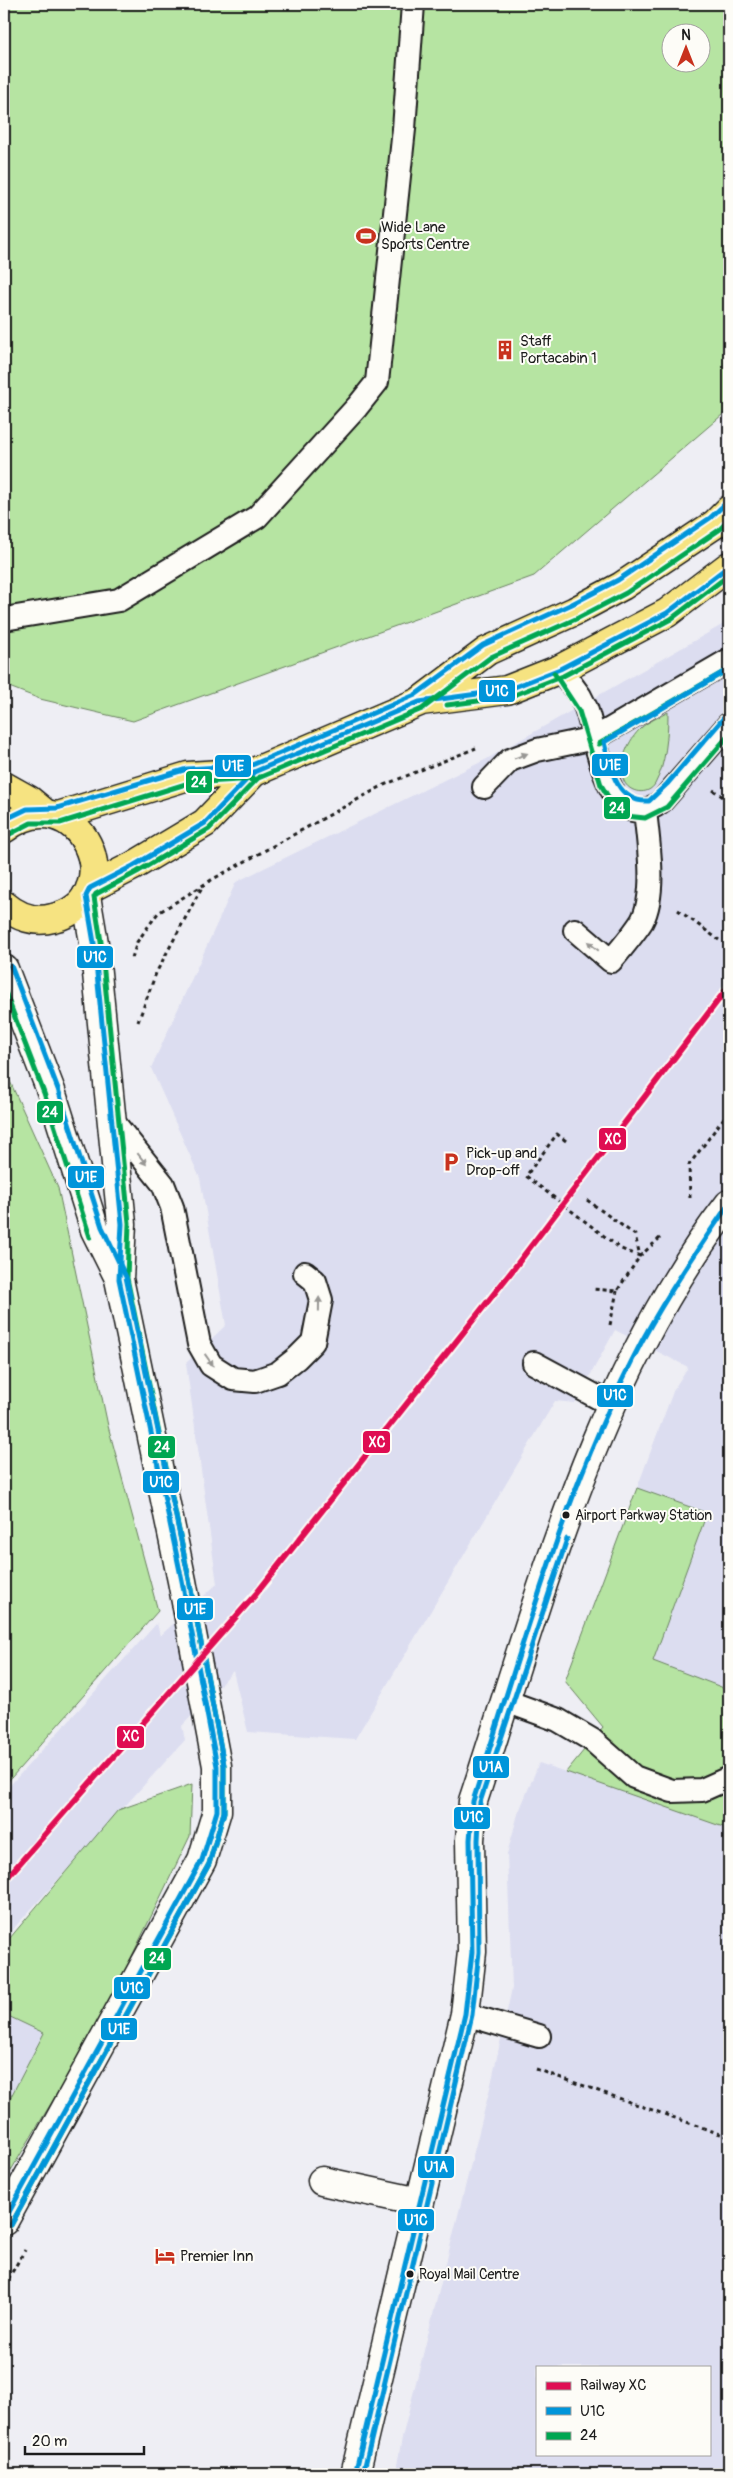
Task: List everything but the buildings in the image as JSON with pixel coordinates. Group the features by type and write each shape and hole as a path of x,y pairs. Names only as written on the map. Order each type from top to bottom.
{"main road":[{"path":"4,829 15,820 30,814 52,815 188,776 254,772 419,702 487,651 574,611 622,586 715,524 729,510"},
{"path":"419,702 507,690 560,669 667,613 729,566"},
{"path":"4,905 13,913 28,919 45,921 68,912 88,892 205,823 254,772"},
{"path":"4,786 52,815 74,825 86,838 93,853 94,871 88,892"}],"street":[{"path":"88,892 122,1224 119,1279"},
{"path":"4,969 51,1091 95,1230 119,1279 182,1581 217,1766 217,1811 202,1860 4,2221"},
{"path":"355,2474 464,2014 472,1952 470,1840 473,1801 581,1473 610,1404 643,1338 696,1249 722,1213"},
{"path":"322,2181 419,2202"}],"lane":[{"path":"4,619 119,600 257,517 357,407 377,382 404,129 413,4"},
{"path":"484,787 510,760 538,750 594,738 729,660"},
{"path":"560,669 580,696 590,720 612,793 624,805 633,809 645,810 652,808 662,800 729,724"},
{"path":"574,930 611,961 635,931 647,906 650,868 645,810"},
{"path":"112,1120 163,1184 172,1207 199,1344 211,1365 232,1379 255,1381 278,1373 297,1358 313,1342 321,1300 316,1281 305,1273"},
{"path":"534,1363 610,1404"},
{"path":"506,1701 558,1720 592,1740 634,1777 672,1791 702,1790 729,1778"},
{"path":"464,2014 539,2036"}],"path":[{"path":"129,965 137,942 158,913 203,885 384,785 476,748"},
{"path":"137,1026 156,973 203,885"},
{"path":"683,914 720,940"},
{"path":"722,1213 691,1205 690,1165 729,1111"},
{"path":"566,1142 557,1134 526,1176 621,1249 640,1256"},
{"path":"587,1200 635,1235 640,1256"},
{"path":"593,1289 617,1291 640,1256 670,1229 696,1249"},
{"path":"528,2066 729,2137"}],"shaded area":[{"path":"729,621 729,2474 400,2474 397,2465 402,2438 492,2080 512,1988 507,1854 518,1814 539,1763 566,1772 603,1727 565,1681 674,1389 688,1367 615,1330 575,1403 555,1401 355,1739 248,1732 233,1671 182,1726 185,1740 4,1939 4,1792 157,1623 160,1636 217,1584 186,1363 226,1325 200,1178 151,1068 236,882 485,760"},
{"path":"4,2014 44,2033 4,2110"}],"green space":[{"name":"Wide Lane Sports Centre","path":"4,4 729,4 729,409 534,576 133,721 40,699 4,685"},
{"path":"668,712 666,749 659,776 652,788 643,791 634,790 626,785 622,774 625,752 641,728"},
{"path":"4,1068 58,1188 108,1426 158,1611 4,1786"},
{"path":"637,1488 707,1513 653,1661 729,1690 729,1829 566,1772 603,1727 565,1681"},
{"path":"192,1784 190,1836 101,2020 4,2182 4,2110 44,2033 4,2014 4,1945 118,1810"}],"rail line":[{"name":"XC","path":"4,1881 256,1594 512,1271 729,986"}],"transit line":[{"name":"U1E","path":"4,820 27,809 57,808 187,769 252,765 415,695 483,645 572,604 618,580 710,518 724,505"},
{"name":"24","path":"8,835 31,823 60,823 189,783 256,779 422,709 491,657 578,618 626,593 719,530 729,520"},
{"name":"U1C","path":"4,2221 202,1860 217,1811 217,1766 182,1581 119,1279 122,1224 94,943 86,896 90,888 133,866 205,823 254,772 419,702 507,690 560,669 667,613 729,566"},
{"name":"24","path":"447,705 509,697 563,676 671,619 729,575"},
{"name":"24","path":"599,744 729,669"},
{"name":"U1E","path":"723,719 667,784 649,801 638,800 629,796 616,782 604,742 729,669"},
{"name":"24","path":"554,673 579,711 601,785 612,803 626,816 645,818 667,807 729,735"},
{"name":"24","path":"11,2225 209,1864 224,1812 224,1765 189,1579 127,1278 129,1223 101,942 94,897 96,894 209,829 259,777"},
{"name":"U1E","path":"11,966 58,1089 102,1227 126,1277 189,1579 224,1765 224,1812 209,1864 11,2225"},
{"name":"24","path":"4,989 44,1093 90,1237"},
{"name":"U1C","path":"355,2474 465,2014 472,1952 470,1840 473,1801 528,1625 568,1509 615,1396 652,1323 729,1204"},
{"name":"U1A","path":"363,2474 472,2015 479,1952 478,1840 480,1802 567,1539"}],"place":[{"name":"Wide Lane Sports Centre","path":"366,236"},
{"name":"Staff Portacabin 1","path":"505,350"},
{"name":"Pick-up and Drop-off","path":"451,1162"},
{"name":"Airport Parkway Station","path":"566,1515"},
{"name":"Premier Inn","path":"165,2256"},
{"name":"Royal Mail Centre","path":"410,2274"}]}
